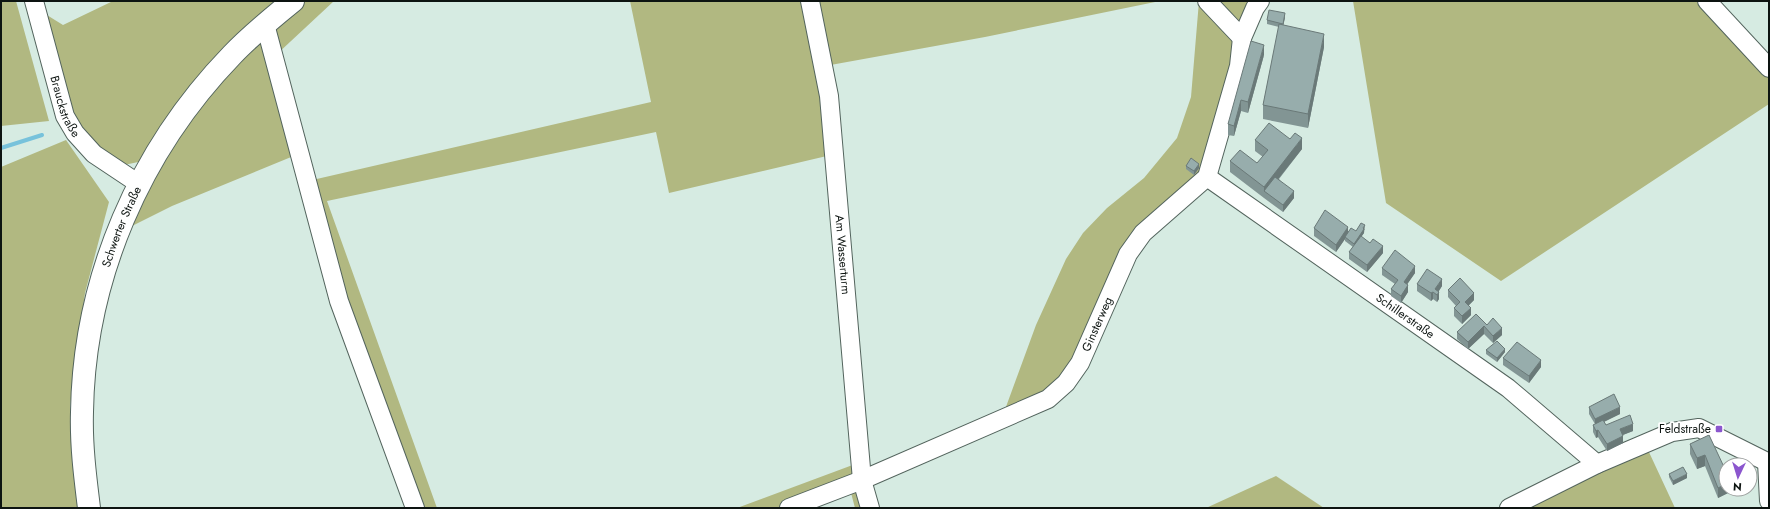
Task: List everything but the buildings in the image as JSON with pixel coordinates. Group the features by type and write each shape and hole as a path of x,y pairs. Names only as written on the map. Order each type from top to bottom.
{"main road":[{"name":"Schwerter Straße","path":"89,508 84,473 82,412 86,355 95,302 117,232 139,184 176,121 203,86 232,54 265,24 294,1"}],"street":[{"name":"Brauckstraße","path":"34,1 65,116 74,132 94,154 139,184"},
{"name":"Am Wasserturm","path":"810,1 829,96 862,480 870,508"},
{"path":"1207,1 1242,38"},
{"path":"1207,177 1240,66 1242,38 1255,8 1260,1"},
{"path":"1707,1 1769,68"},
{"path":"265,24 339,301 415,508"},
{"name":"Ginsterweg","path":"789,508 862,480 1048,399 1066,383 1080,363 1128,254 1143,233 1207,177"},
{"name":"Schillerstraße","path":"1207,177 1508,388 1597,464"},
{"path":"1509,508 1597,464 1672,432 1700,428 1768,462 1769,501"}],"green space":[{"path":"1,1 16,1 49,121 1,126"},
{"path":"113,1 287,1 143,161 124,165 101,152 75,127 42,12 63,25"},
{"path":"299,1 334,1 276,55 268,26"},
{"path":"630,1 806,1 831,155 669,193 656,132 327,201 437,508 419,508 342,299 308,181 651,102"},
{"path":"813,1 1160,1 985,37 825,66"},
{"path":"1199,1 1240,40 1203,175 1163,211 1061,383 1003,415 1036,325 1066,259 1083,233 1107,208 1144,178 1177,138 1191,97"},
{"path":"1211,1 1257,1 1241,32"},
{"path":"1353,1 1704,1 1769,71 1769,104 1501,281 1386,203"},
{"path":"265,30 296,155 172,206 122,231 154,160"},
{"path":"66,140 109,202 85,293 70,406 78,508 1,508 1,167"},
{"path":"1648,450 1675,508 1519,508"},
{"path":"858,463 856,477 779,508 737,508"},
{"path":"1276,476 1324,508 1206,508"},
{"path":"850,489 856,490 865,508 855,508"}],"waterway":[{"path":"1,148 42,135"}],"place":[{"name":"Feldstraße","path":"1719,429"}]}
